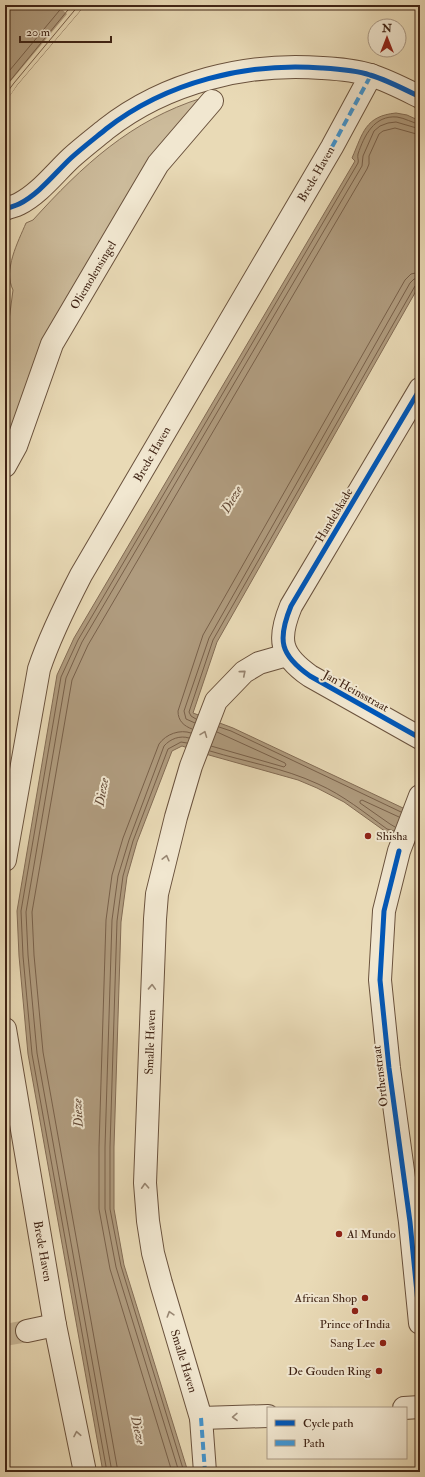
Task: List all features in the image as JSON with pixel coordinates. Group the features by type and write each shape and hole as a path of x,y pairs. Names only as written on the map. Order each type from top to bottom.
{"street":[{"path":"5,209 20,204 32,195 72,157 108,128 140,106 177,89 216,76 268,67 301,66 325,68 353,71 371,75 420,96"},
{"name":"Brede Haven","path":"5,860 39,669 62,612 85,568 332,147 371,75"},
{"name":"Oliemolensingel","path":"5,466 16,446 52,344 158,164 212,101"},
{"name":"Handelskade","path":"288,655 282,641 284,623 291,606 420,389"},
{"name":"Smalle Haven","path":"205,1472 201,1418 161,1283 153,1253 148,1221 145,1183 157,894 191,766 216,701 244,672 259,663 288,655"},
{"name":"Jan Heinsstraat","path":"288,655 297,667 310,676 420,738"},
{"name":"Orthenstraat","path":"418,800 399,851 384,911 380,980 389,1068 410,1222 420,1323"},
{"name":"Brede Haven","path":"5,1029 56,1325 85,1472"},
{"path":"27,1331 56,1325"},
{"path":"407,1408 420,1407"},
{"path":"201,1418 267,1416"}],"shaded area":[{"path":"202,98 5,450 5,351 13,290 10,282 10,274 13,256 26,223 33,220 89,163 130,132 176,107"}],"water":[{"path":"5,5 85,5 17,85 5,102"},
{"name":"Dieze","path":"396,113 407,115 420,121 420,284 217,642 193,713 233,728 420,816 420,846 386,832 344,802 298,780 182,746 172,751 137,842 127,877 121,922 114,1147 114,1209 124,1265 188,1472 103,1472 28,1054 19,956 17,911 57,675 74,638 355,161 352,158 366,127 378,118"}],"pier":[{"path":"57,5 62,5 69,11 74,5 85,5 17,85 5,103 5,88 67,14"}],"tunnel":[{"path":"5,1335 27,1331"}],"marked path":[{"path":"332,147 371,75"},
{"path":"201,1418 205,1472"}],"cycle path":[{"path":"5,209 19,204 33,195 80,151 106,129 129,113 181,87 208,79 237,72 265,68 294,67 340,69 376,77 420,97"},
{"path":"420,389 291,606 284,628 283,638 287,654 292,661 310,676 420,738"},
{"path":"399,851 384,911 380,980 389,1068 410,1222 420,1323"}],"place":[{"name":"Shisha","path":"368,836"},
{"name":"Al Mundo","path":"339,1234"},
{"name":"African Shop","path":"365,1298"},
{"name":"Prince of India","path":"355,1311"},
{"name":"Sang Lee","path":"383,1343"},
{"name":"De Gouden Ring","path":"379,1371"}]}
